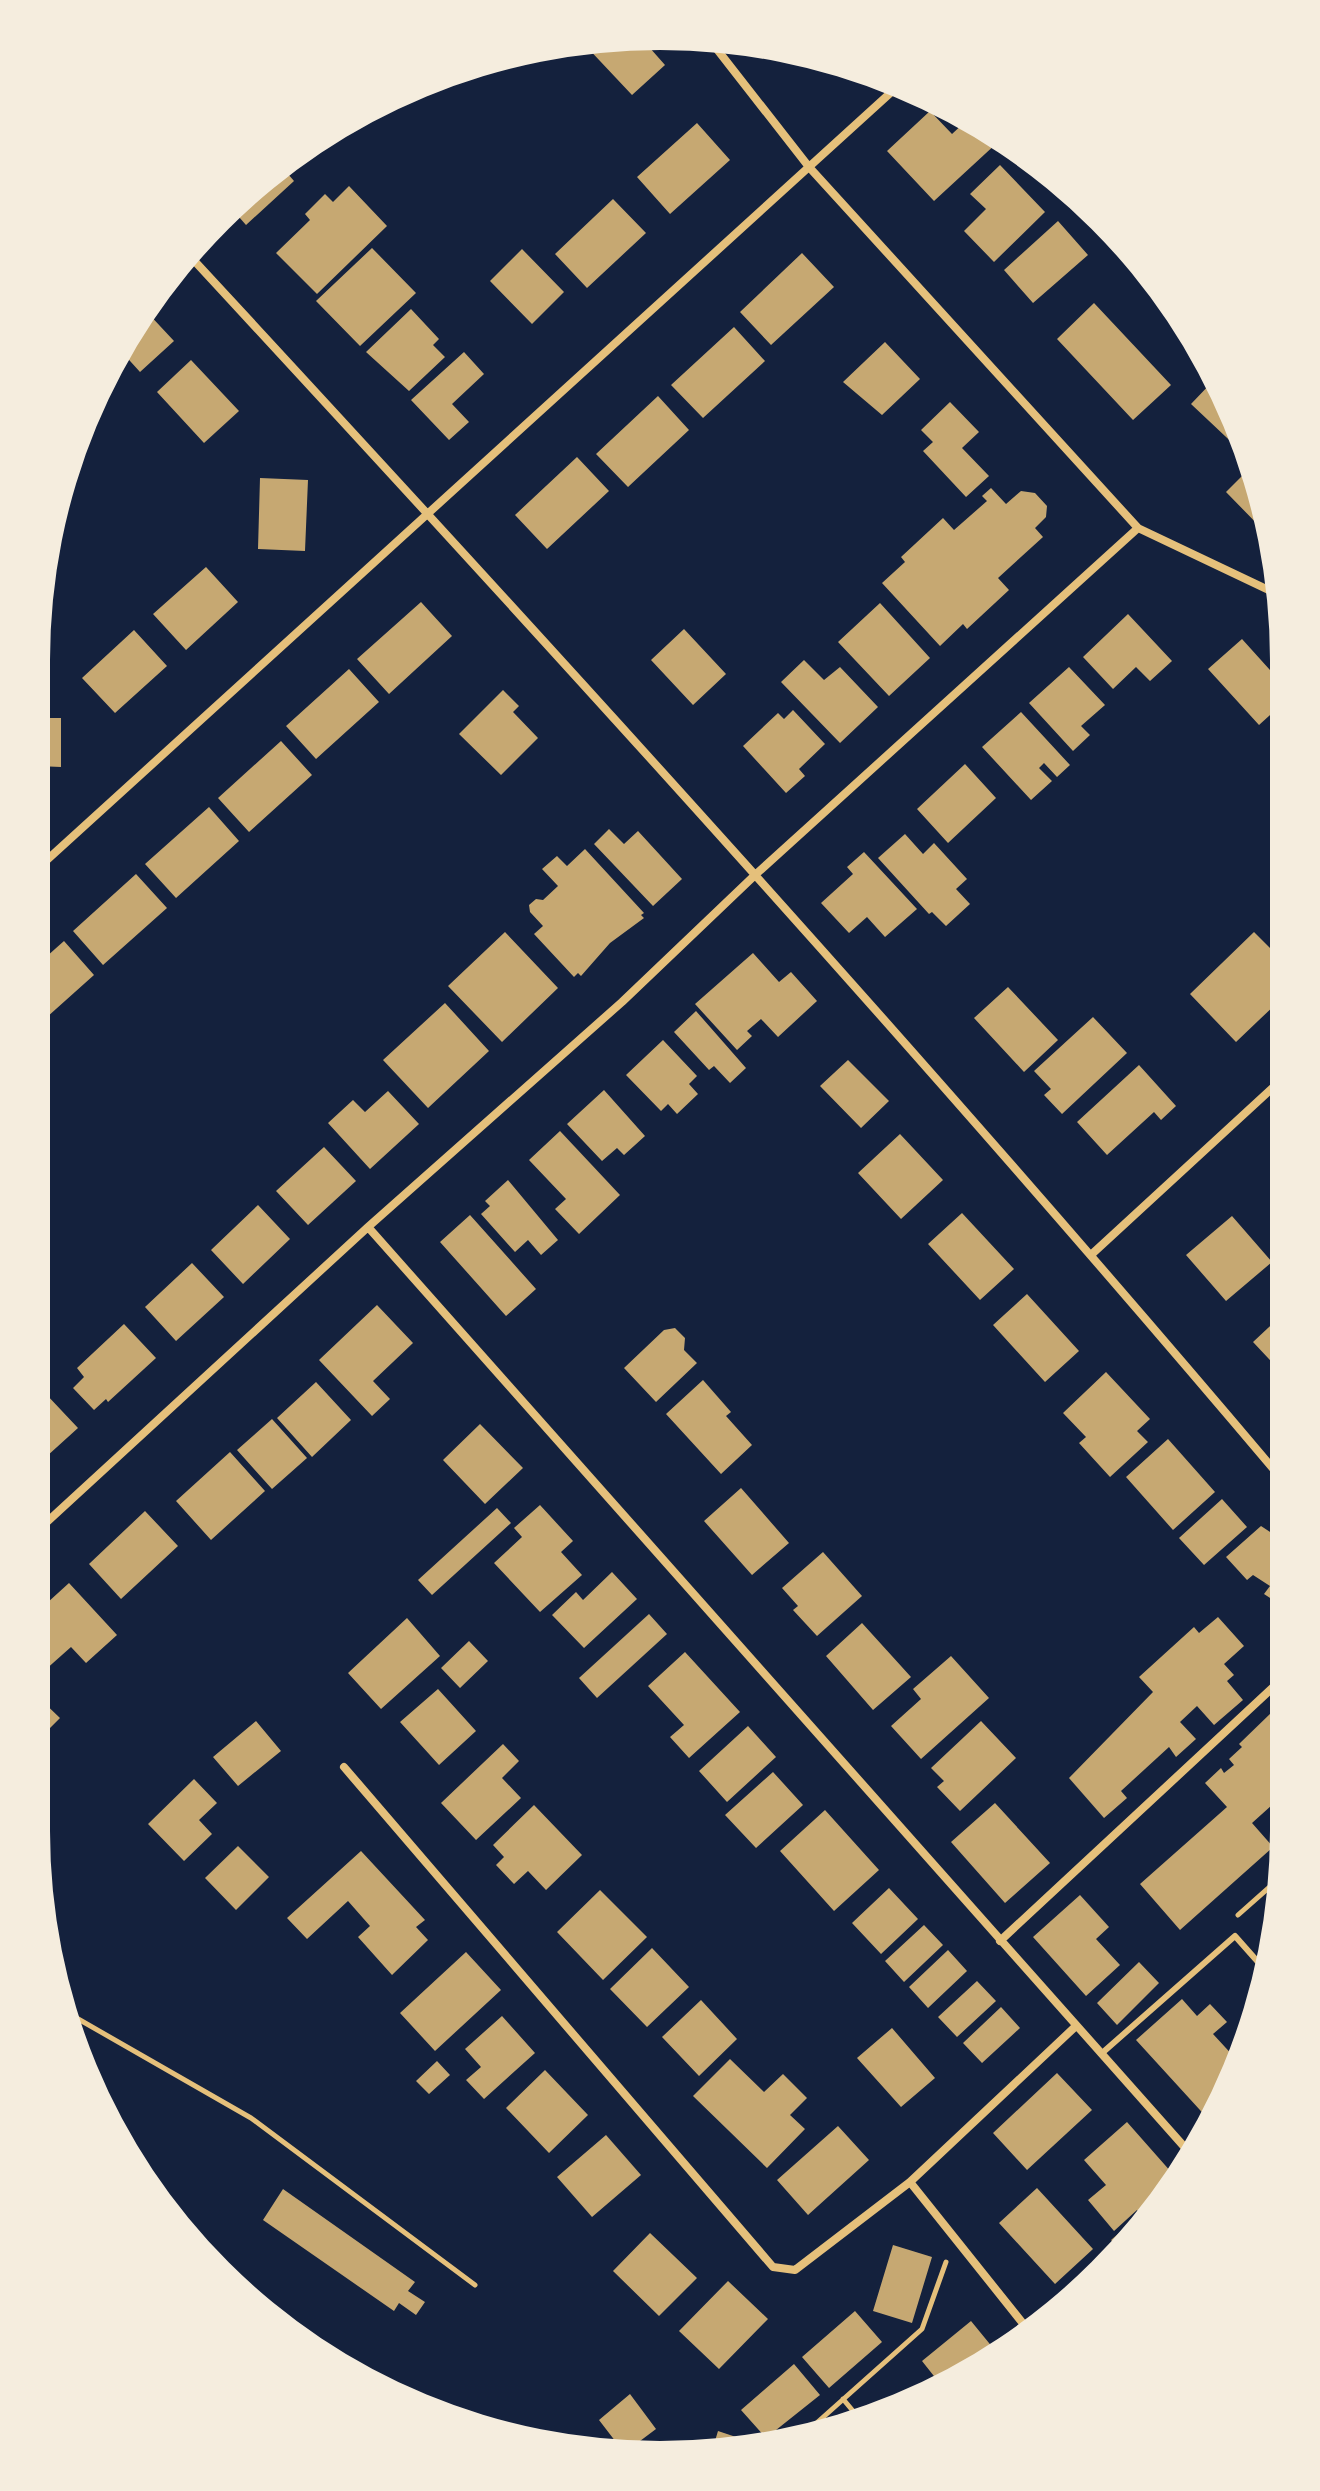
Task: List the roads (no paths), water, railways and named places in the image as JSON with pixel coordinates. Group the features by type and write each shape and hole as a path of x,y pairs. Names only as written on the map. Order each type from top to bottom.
{"street":[{"path":"720,53 809,167 1138,528 1266,589"},
{"path":"50,857 889,94"},
{"path":"197,263 427,513 1092,1254 1270,1465"},
{"path":"50,1519 368,1227 622,1002 754,876 1138,528"},
{"path":"1092,1254 1270,1090"},
{"path":"368,1227 1183,2145"},
{"path":"1000,1941 1270,1690"},
{"path":"344,1767 773,2267 795,2270 910,2182 1076,2026"},
{"path":"910,2182 1021,2322"}],"lane":[{"path":"1101,2054 1235,1936 1256,1959"}]}
